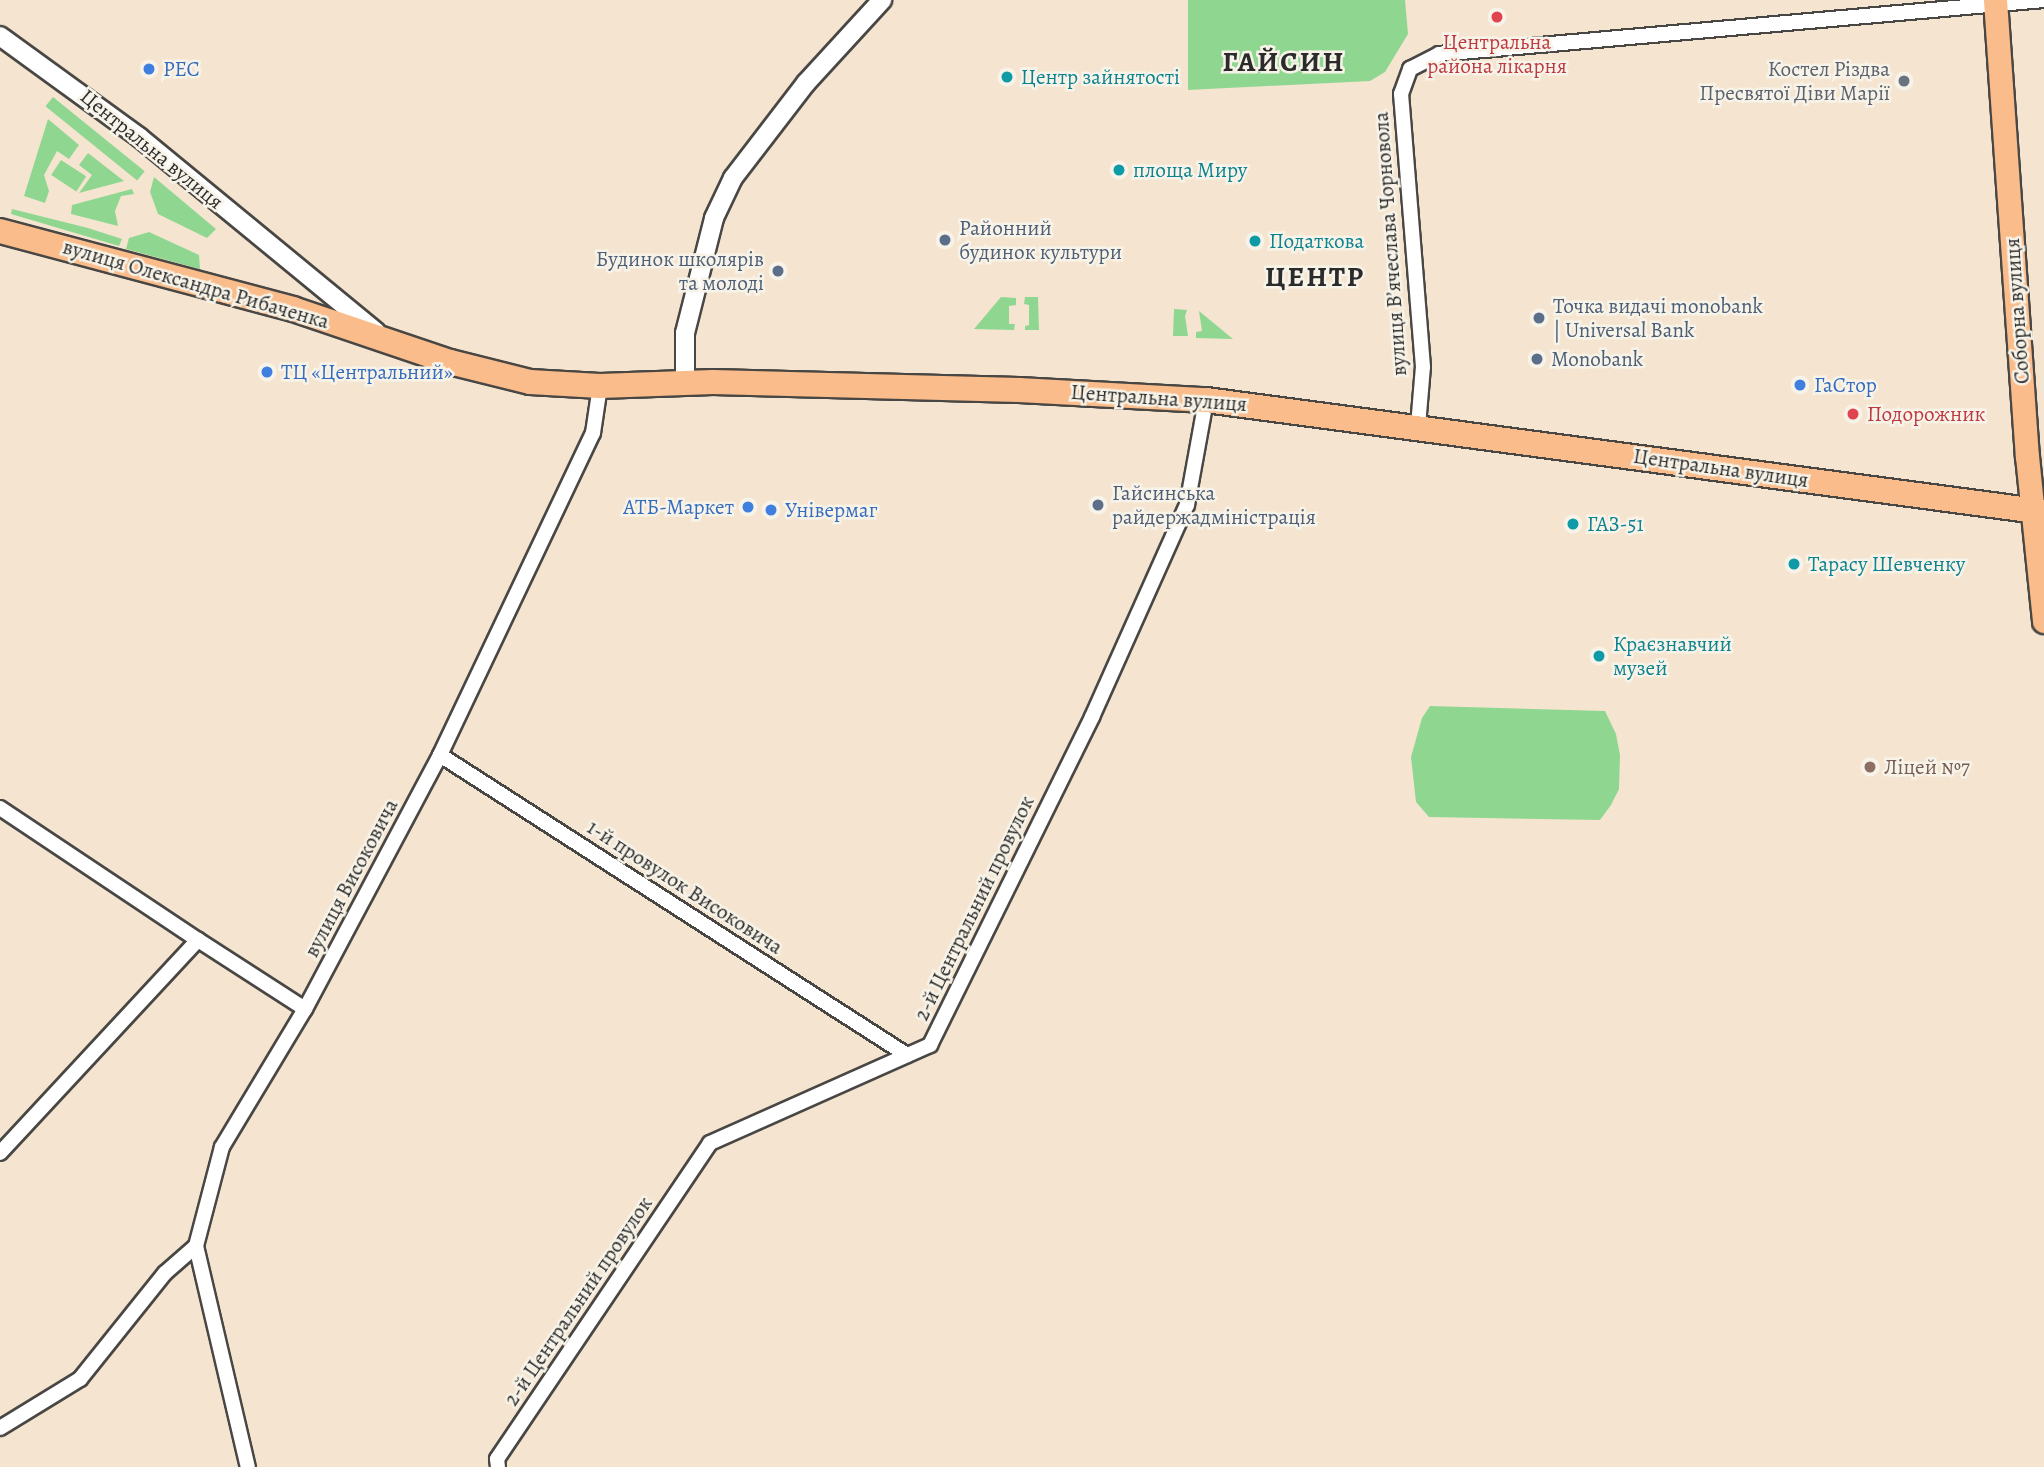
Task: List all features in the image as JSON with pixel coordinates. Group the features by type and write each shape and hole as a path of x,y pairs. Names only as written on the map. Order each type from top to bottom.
{"highway":[{"name":"вулиця Олександра Рибаченка","path":"0,231 293,309 390,343"},
{"name":"Центральна вулиця","path":"390,343 474,369 530,382 600,386 685,383 1103,393 1206,400 1418,426 2038,512"}],"main road":[{"name":"Соборна вулиця","path":"1995,2 2038,512 2044,621"}],"street":[{"path":"685,383 685,333 714,218 733,178 806,83 882,0"},
{"name":"вулиця Вʼячеслава Чорновола","path":"1418,426 1423,367 1401,94 1410,69 1439,54 1995,2 2044,1"},
{"name":"Центральна вулиця","path":"0,36 36,59 139,137 390,343"},
{"path":"293,309 304,289 298,270"},
{"name":"вулиця Високовича","path":"197,1246 222,1147 305,1009 440,755 593,433 597,421 600,386"},
{"name":"2-й Центральний провулок","path":"498,1467 497,1459 710,1143 930,1045 1092,717 1186,505 1206,400"},
{"name":"1-й провулок Високовича","path":"440,755 908,1055"},
{"path":"0,808 305,1009"},
{"path":"0,1153 198,940"},
{"path":"0,1428 80,1379 164,1273 197,1246 248,1467"}],"green space":[{"path":"1188,0 1405,0 1408,34 1385,72 1370,81 1188,90"},
{"path":"53,97 145,171 137,181 45,106"},
{"path":"48,119 79,145 69,159 57,151 44,175 49,191 45,203 24,196"},
{"path":"88,153 124,181 79,193 92,175 79,165"},
{"path":"61,160 86,176 76,191 51,175"},
{"path":"154,177 216,229 207,238 158,214 150,192"},
{"path":"132,189 134,194 121,196 115,211 118,226 71,214 72,205"},
{"path":"12,209 122,239 119,246 11,214"},
{"path":"149,232 199,255 200,269 126,249 129,238"},
{"path":"1001,297 1016,298 1016,305 1009,306 1009,324 1015,324 1014,330 974,329"},
{"path":"1025,297 1038,297 1039,330 1025,330 1025,326 1029,325 1029,305 1024,304"},
{"path":"1174,309 1187,310 1185,316 1188,336 1173,336"},
{"path":"1199,311 1233,339 1196,338 1196,332 1202,331"},
{"path":"1430,706 1605,711 1616,734 1620,755 1619,789 1600,820 1429,817 1416,802 1411,757 1422,718"}],"place":[{"name":"Центральна района лікарня","path":"1497,17"},
{"name":"РЕС","path":"149,69"},
{"name":"Центр зайнятості","path":"1007,77"},
{"name":"Костел Різдва Пресвятої Діви Марії","path":"1904,81"},
{"name":"площа Миру","path":"1119,170"},
{"name":"Районний будинок культури","path":"945,240"},
{"name":"Податкова","path":"1255,241"},
{"name":"Будинок школярів та молоді","path":"778,271"},
{"name":"Точка видачі monobank | Universal Bank","path":"1539,318"},
{"name":"Monobank","path":"1537,359"},
{"name":"ТЦ «Центральний»","path":"267,372"},
{"name":"ГаСтор","path":"1800,385"},
{"name":"Подорожник","path":"1853,414"},
{"name":"Гайсинська райдержадміністрація","path":"1098,505"},
{"name":"АТБ-Маркет","path":"748,507"},
{"name":"Універмаг","path":"771,510"},
{"name":"ГАЗ-51","path":"1573,524"},
{"name":"Тарасу Шевченку","path":"1794,564"},
{"name":"Краєзнавчий музей","path":"1599,656"},
{"name":"Ліцей №7","path":"1870,767"}],"district":[{"name":"ГАЙСИН","path":"1284,62"},
{"name":"ЦЕНТР","path":"1315,277"}]}
